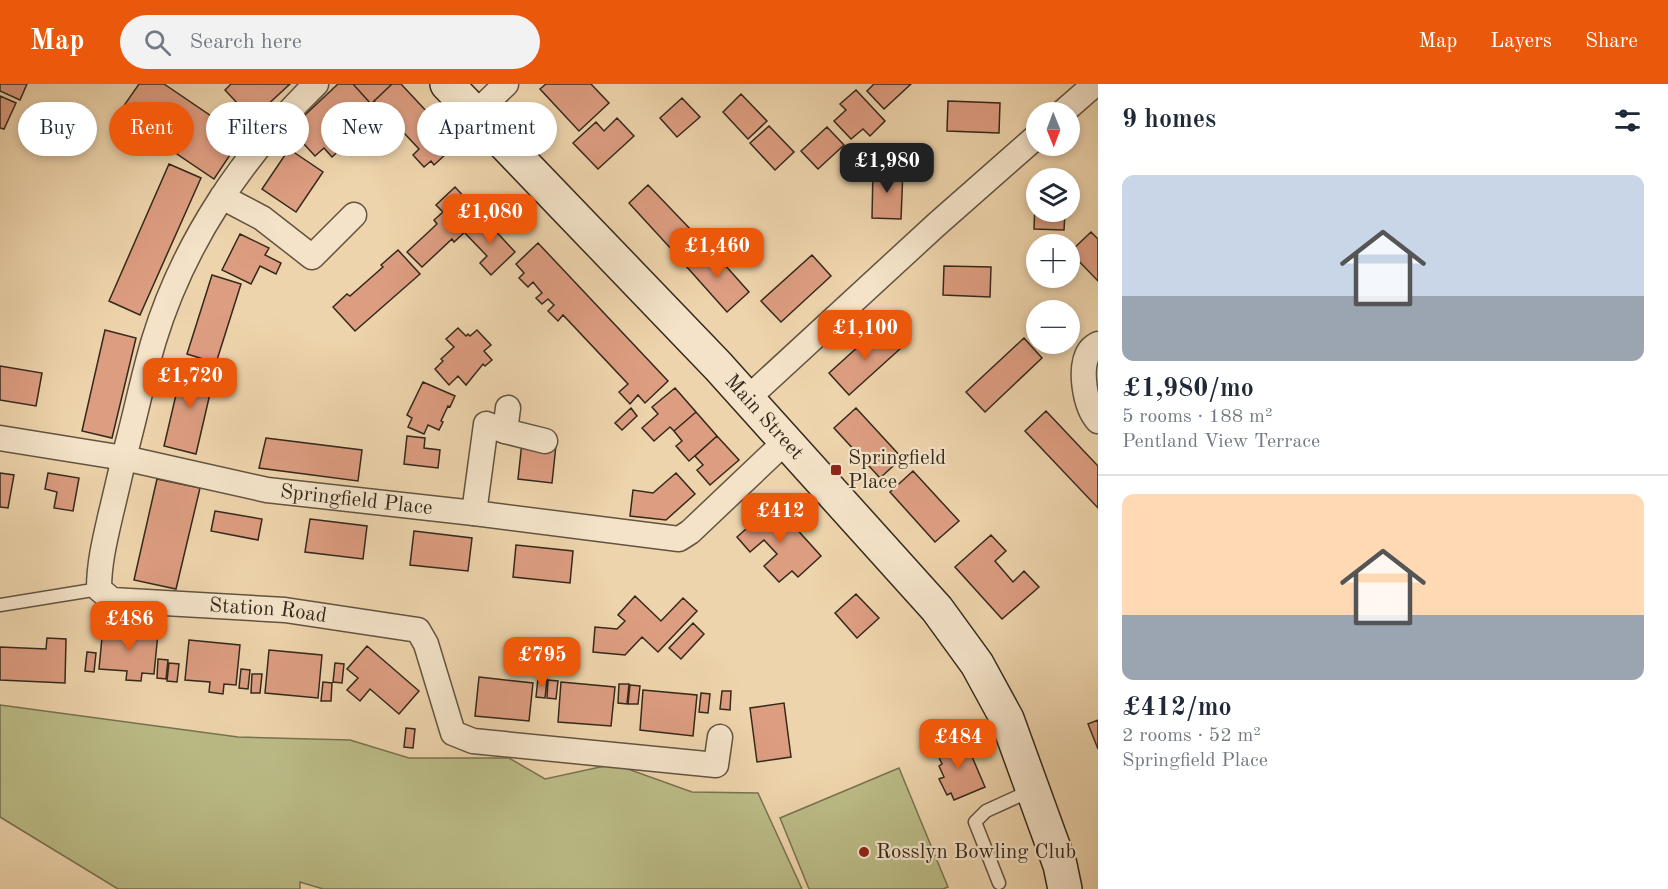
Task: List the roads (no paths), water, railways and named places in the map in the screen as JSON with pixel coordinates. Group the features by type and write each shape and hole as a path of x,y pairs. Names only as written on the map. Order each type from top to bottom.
{"main road":[{"name":"Main Street","path":"447,84 465,102"},
{"name":"Main Street","path":"517,156 786,441 937,609 977,664 1007,719 1059,865 1065,889"}],"street":[{"path":"99,589 99,567 154,339 184,262 222,197 248,159 284,115 316,84"},
{"path":"487,102 506,84"},
{"path":"1075,102 1095,84"},
{"path":"747,399 936,225 1026,146"},
{"path":"222,197 262,218 312,257 354,215"},
{"path":"1098,344 1090,349 1085,369 1085,392 1091,413 1098,421"},
{"path":"474,513 486,424 506,420 545,441"},
{"name":"Springfield Place","path":"0,438 124,458 267,490 679,539 690,532 786,441"},
{"name":"Station Road","path":"99,589 112,600 285,610 418,630 426,644 453,733 473,741 716,765 720,737"}],"lane":[{"path":"0,605 99,589"},
{"path":"999,883 975,822 987,811 1033,789"}],"place":[{"name":"Springfield Place","path":"836,470"},
{"name":"Rosslyn Bowling Club","path":"864,852"}]}
